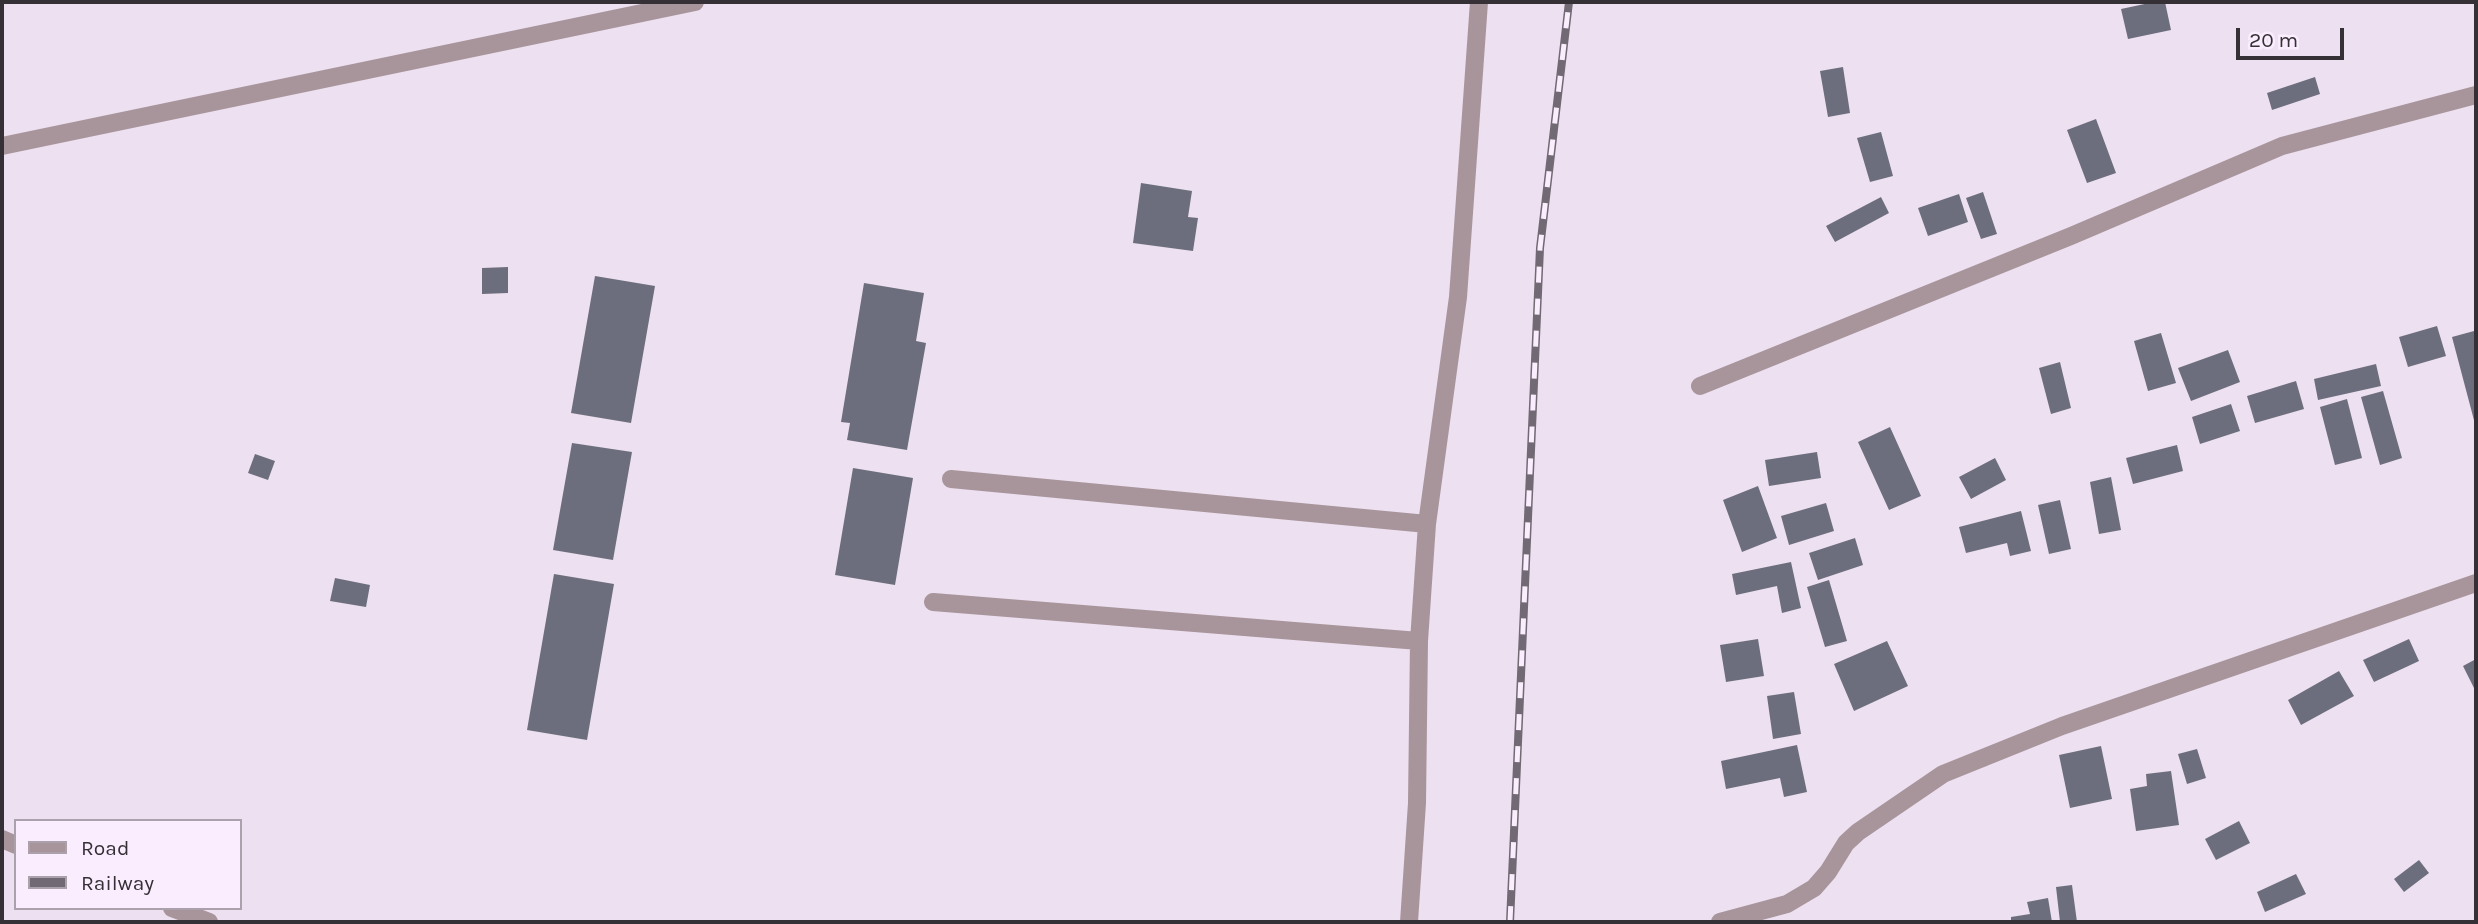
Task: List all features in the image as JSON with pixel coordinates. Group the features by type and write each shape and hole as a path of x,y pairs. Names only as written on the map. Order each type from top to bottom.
{"street":[{"path":"2,146 695,2"},
{"path":"1409,922 1417,803 1419,641 1427,524 1458,297 1479,2"},
{"path":"1700,386 2071,236 2282,146 2476,95"},
{"path":"951,479 1427,524"},
{"path":"1720,922 1787,904 1814,888 1828,873 1846,843 1858,832 1943,774 2062,726 2476,583"},
{"path":"933,602 1419,641"},
{"path":"177,910 209,922"}],"building":[{"path":"2165,2 2171,30 2128,39 2121,9"},
{"path":"1843,67 1850,113 1828,117 1820,71"},
{"path":"2315,77 2320,94 2272,110 2267,93"},
{"path":"2096,119 2116,173 2087,183 2067,130"},
{"path":"1881,132 1893,176 1870,182 1857,138"},
{"path":"1141,183 1192,191 1188,217 1198,218 1193,251 1133,243"},
{"path":"1983,192 1997,234 1981,239 1966,198"},
{"path":"1959,194 1968,222 1928,236 1918,208"},
{"path":"1881,197 1889,213 1835,242 1826,226"},
{"path":"508,267 508,293 482,294 482,268"},
{"path":"595,276 655,286 631,423 571,413"},
{"path":"864,283 924,293 916,341 926,343 907,450 847,440 850,423 841,422"},
{"path":"2437,326 2446,356 2408,367 2399,337"},
{"path":"2474,331 2476,340 2475,424 2452,337"},
{"path":"2161,333 2176,383 2148,391 2134,341"},
{"path":"2228,350 2240,382 2191,401 2178,368"},
{"path":"2060,362 2071,408 2051,414 2039,368"},
{"path":"2376,364 2381,386 2318,400 2314,379"},
{"path":"2296,381 2304,409 2255,423 2247,396"},
{"path":"2383,391 2402,458 2380,465 2361,397"},
{"path":"2347,399 2362,458 2335,465 2320,407"},
{"path":"2231,404 2240,431 2200,444 2192,417"},
{"path":"1890,427 1921,496 1889,510 1858,442"},
{"path":"572,443 632,452 613,560 553,550"},
{"path":"2177,445 2183,471 2133,484 2126,458"},
{"path":"1817,452 1821,478 1769,486 1765,460"},
{"path":"255,454 275,461 268,480 248,473"},
{"path":"1995,458 2006,480 1971,499 1959,477"},
{"path":"853,468 913,478 895,585 835,575"},
{"path":"2111,477 2121,530 2099,534 2090,482"},
{"path":"1758,486 1777,538 1742,552 1723,500"},
{"path":"2060,500 2071,549 2049,554 2038,505"},
{"path":"1826,503 1834,531 1789,545 1781,516"},
{"path":"2021,511 2031,551 2010,556 2007,543 1966,553 1959,527"},
{"path":"1855,538 1863,565 1818,580 1809,553"},
{"path":"1791,562 1801,608 1782,613 1777,586 1736,595 1732,574"},
{"path":"554,574 614,584 587,740 527,730"},
{"path":"335,578 370,585 366,607 330,601"},
{"path":"1829,580 1847,641 1825,647 1807,587"},
{"path":"1758,639 1764,676 1726,682 1720,645"},
{"path":"2409,639 2419,661 2374,682 2363,660"},
{"path":"1887,641 1908,686 1854,711 1834,664"},
{"path":"2476,659 2476,692 2463,666"},
{"path":"2339,671 2354,696 2301,725 2288,700"},
{"path":"1794,692 1801,734 1773,739 1767,696"},
{"path":"1797,745 1807,792 1784,797 1780,778 1726,789 1721,761"},
{"path":"2101,746 2112,799 2070,808 2059,755"},
{"path":"2197,749 2206,778 2187,784 2178,754"},
{"path":"2171,771 2179,825 2136,831 2130,789 2147,786 2146,774"},
{"path":"2239,821 2250,843 2216,860 2205,839"},
{"path":"2419,860 2429,873 2404,892 2394,879"},
{"path":"2296,874 2306,894 2265,912 2257,892"},
{"path":"2072,885 2077,922 2060,922 2056,887"},
{"path":"2048,898 2052,922 2011,922 2011,917 2030,914 2027,902"}],"railway":[{"path":"1510,922 1540,248 1569,2"}]}
